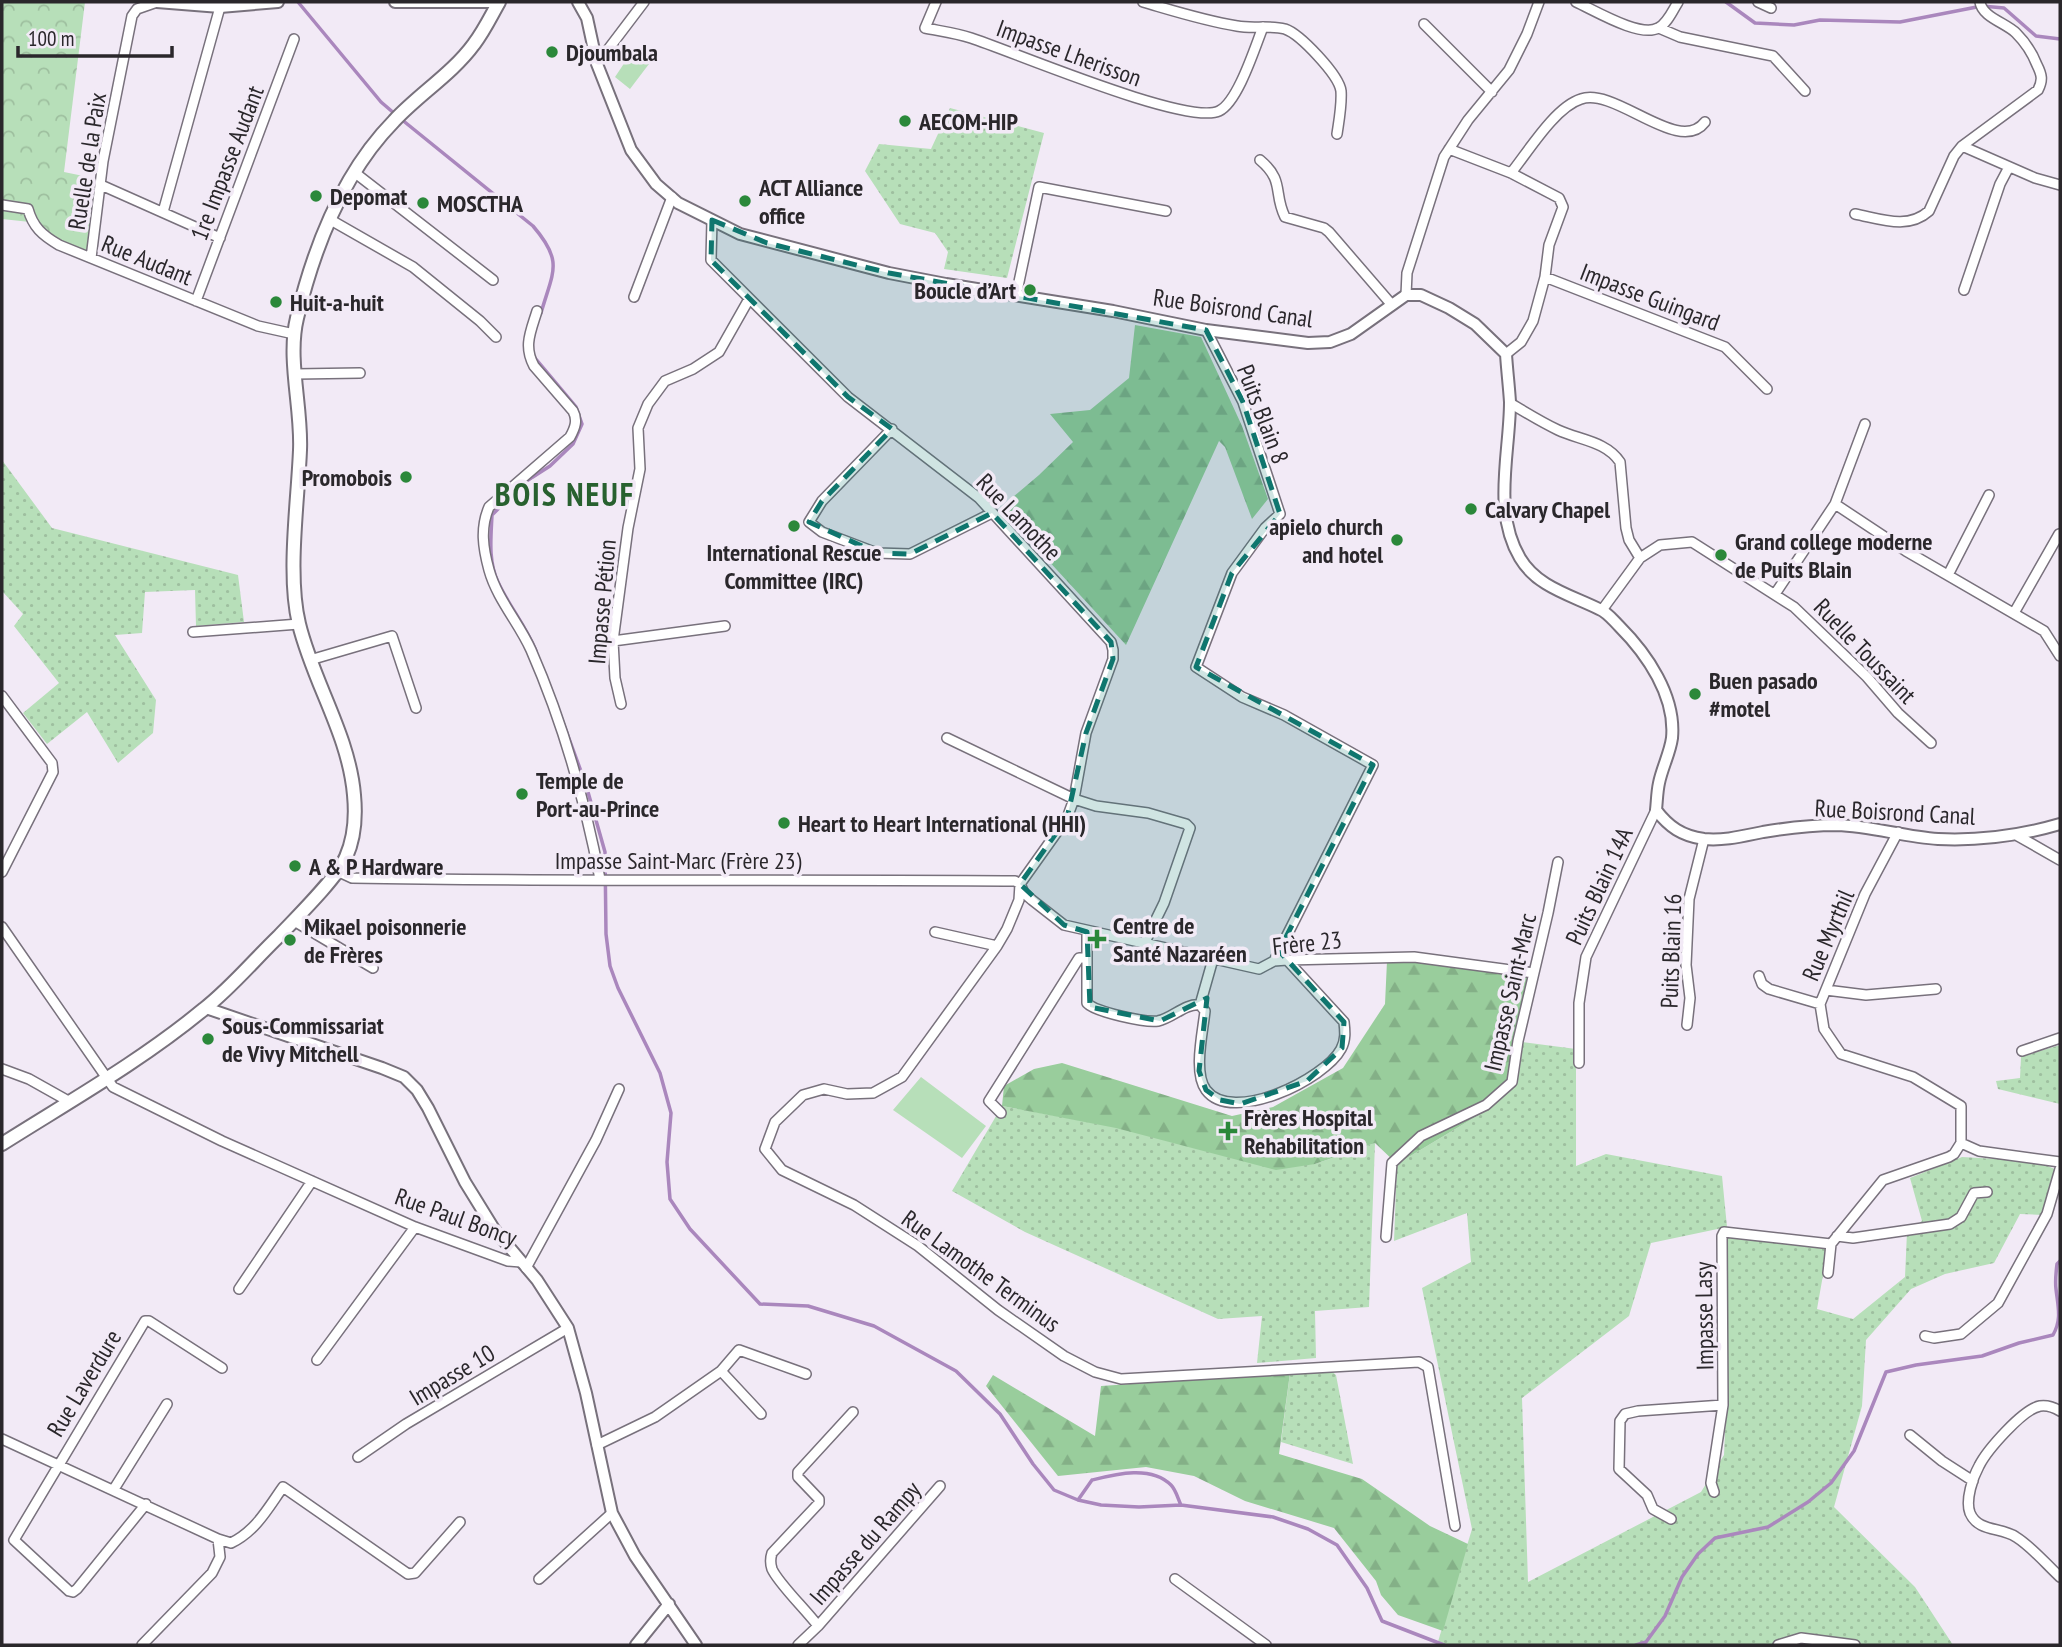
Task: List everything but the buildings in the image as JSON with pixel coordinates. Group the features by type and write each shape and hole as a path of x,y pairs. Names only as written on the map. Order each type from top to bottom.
{"main road":[{"path":"2,1144 106,1079 206,1008 294,921 344,861 352,842 354,792 332,715 299,624 294,583 301,435 294,334 310,273 341,192 392,122 428,92 474,45 499,2"}],"street":[{"path":"157,2 220,7 278,2"},
{"name":"Ruelle de la Paix","path":"91,258 103,161 132,16 137,9 157,2"},
{"path":"394,2 492,2"},
{"name":"Rue Boisrond Canal","path":"578,2 587,18 597,64 631,150 656,184 672,197 740,234 766,243 889,273 1113,311 1206,330 1308,343 1330,342 1351,334 1406,295"},
{"path":"597,64 644,2"},
{"name":"Impasse Lherisson","path":"936,2 925,28 968,37 1160,106 1204,114 1218,112 1235,94 1264,27"},
{"path":"1143,2 1239,27 1286,29 1294,34 1328,67 1338,81 1341,90 1337,134"},
{"path":"1539,2 1509,70 1468,120 1449,149 1407,273 1406,295 1420,295 1449,308 1475,324 1506,354 1510,403 1504,471 1506,508 1513,543 1521,560 1545,584 1602,610 1631,639 1649,664 1665,694 1672,739 1659,783 1656,810"},
{"path":"1576,2 1637,30 1649,31 1659,28 1678,2"},
{"path":"1758,2 1771,8"},
{"path":"1855,214 1904,223 1923,217 1929,211 1954,156 1962,146 2038,90 2042,82 2041,72 2029,47 1981,4"},
{"path":"163,212 220,7"},
{"path":"1424,24 1492,92"},
{"path":"1659,28 1680,37 1773,56 1805,91"},
{"name":"1re Impasse Audant","path":"196,301 294,39"},
{"path":"1511,173 1556,117 1582,98 1597,97 1668,128 1686,133 1700,129 1705,122"},
{"path":"1962,146 2035,178 2060,185"},
{"path":"1449,149 1511,173 1559,198 1563,207 1549,245 1545,278 1533,321 1521,342 1506,354"},
{"path":"1260,160 1272,169 1276,177 1285,217 1324,228 1329,232 1392,305"},
{"path":"1964,290 2000,184 2009,167"},
{"path":"354,172 493,279"},
{"path":"102,186 220,238"},
{"path":"1016,296 1039,187 1166,211"},
{"path":"634,297 672,197"},
{"name":"Rue Audant","path":"2,205 28,209 31,220 42,235 91,258 258,326 294,334"},
{"path":"329,219 414,267 496,337"},
{"name":"Rue Lamothe","path":"712,220 711,260 848,397 979,498 1111,642 1113,659 1086,733 1068,818 1020,884"},
{"name":"Impasse Guingard","path":"1545,278 1726,347 1767,389"},
{"name":"Impasse Pétion","path":"621,704 615,678 613,641 628,527 639,469 638,428 648,404 665,381 693,369 719,352 749,299"},
{"path":"537,311 528,341 529,357 573,411 576,416 574,429 570,437 489,507 484,519 483,536 490,573 532,652 567,747 586,811 600,879"},
{"name":"Puits Blain 8","path":"1206,330 1242,402 1280,514 1265,528 1232,573 1196,667 1242,697 1284,715 1373,765 1274,961"},
{"path":"296,374 360,373"},
{"path":"1510,403 1561,431 1606,447 1615,455 1620,462 1629,540 1640,558"},
{"path":"1775,594 1835,504 1865,424"},
{"path":"892,429 830,491 809,522 822,533 877,552 910,554 992,513"},
{"path":"1948,575 1989,495"},
{"path":"1835,504 1906,551 2044,631 2060,656"},
{"path":"2014,613 2059,534"},
{"name":"Ruelle Toussaint","path":"1602,610 1640,558 1660,545 1692,542 1794,607 1931,743"},
{"path":"193,632 299,624"},
{"path":"613,641 725,626"},
{"path":"310,660 392,636 416,708"},
{"path":"2,696 52,763 53,772 2,872"},
{"path":"947,738 1074,799 1096,806 1148,813 1186,824 1190,828 1164,903 1144,944"},
{"name":"Rue Boisrond Canal","path":"1656,810 1667,825 1685,835 1704,839 1838,825 1937,839 2018,836 2060,824"},
{"name":"Puits Blain 14A","path":"1579,1063 1579,1003 1586,957 1656,810"},
{"name":"Rue Myrthil","path":"1898,832 1865,894 1820,1004 1824,1029 1841,1054 1913,1077 1961,1106 1961,1143"},
{"path":"2018,836 2060,860"},
{"name":"Puits Blain 16","path":"1687,1025 1690,998 1686,965 1689,900 1704,839"},
{"name":"Impasse Saint-Marc","path":"1386,1237 1392,1163 1421,1136 1486,1105 1512,1082 1558,862"},
{"name":"Impasse Saint-Marc (Frère 23)","path":"337,871 352,878 476,881 1015,881 1020,884"},
{"name":"Frère 23","path":"1020,884 1031,900 1065,925 1259,969 1274,961 1414,957 1534,973"},
{"name":"Rue Lamothe Terminus","path":"1020,884 1019,900 997,946 902,1077 873,1093 847,1094 824,1089 803,1095 775,1122 765,1149 782,1170 865,1212 918,1246 998,1310 1053,1348 1096,1372 1121,1379 1424,1363 1428,1367 1455,1526"},
{"path":"294,921 373,968"},
{"path":"2,926 106,1079"},
{"path":"935,932 997,946"},
{"path":"1087,932 1085,958 1087,1003 1090,1007 1160,1021 1194,1004 1200,1005 1205,1011 1199,1071 1206,1090 1220,1100 1240,1104 1307,1081 1329,1064 1342,1048 1344,1023 1287,960"},
{"path":"1000,1113 989,1101 1079,958 1085,958"},
{"path":"1200,1005 1213,959"},
{"path":"1759,976 1762,984 1769,989 1820,1004"},
{"path":"1826,990 1866,995 1936,989"},
{"path":"206,1008 404,1077 428,1108 486,1217 524,1265 596,1140 619,1089"},
{"path":"2022,1051 2060,1038"},
{"path":"2,1069 29,1079 70,1101"},
{"name":"Rue Paul Boncy","path":"106,1079 113,1087 222,1140 415,1227 524,1265 568,1328 586,1393 612,1513 635,1556 696,1645"},
{"path":"1828,1273 1834,1240 1883,1180 1949,1157 1961,1143 1979,1151 2060,1162"},
{"path":"1925,1336 1934,1338 1961,1334 1997,1303 2047,1214 2060,1169"},
{"path":"239,1289 312,1181"},
{"path":"1834,1240 1950,1224 1961,1217 1974,1193 1987,1192"},
{"path":"317,1360 415,1227"},
{"name":"Impasse Lasy","path":"1671,1519 1653,1509 1647,1495 1618,1466 1622,1417 1638,1411 1724,1405 1722,1236 1728,1231 1834,1240"},
{"name":"Rue Laverdure","path":"146,1504 73,1591 69,1591 15,1544 14,1536 145,1321 222,1368"},
{"name":"Impasse 10","path":"358,1457 406,1424 568,1328"},
{"path":"597,1445 654,1417 721,1371 741,1350 806,1374"},
{"path":"721,1371 761,1414"},
{"path":"114,1489 167,1404"},
{"path":"1714,1492 1711,1483 1724,1405"},
{"path":"2060,1411 2041,1406 2033,1408 2008,1429 1980,1464 1973,1481 1969,1503 1970,1514 1984,1528 2016,1537 2060,1577"},
{"name":"Impasse du Rampy","path":"818,1626 776,1576 770,1566 770,1559 772,1553 819,1503 819,1499 798,1476 798,1472 852,1412"},
{"path":"1910,1435 1942,1461 1973,1481"},
{"path":"2,1439 231,1543 254,1527 283,1486 408,1574 415,1573 460,1522"},
{"name":"Impasse du Rampy","path":"798,1645 818,1626 940,1486"},
{"path":"539,1579 612,1513"},
{"path":"142,1645 212,1573 220,1557 218,1539"},
{"path":"1175,1579 1266,1645"},
{"path":"636,1645 669,1604"},
{"path":"1777,1645 1801,1638 1855,1645"}],"highlighted area":[{"path":"712,220 767,243 889,273 1206,330 1243,402 1280,514 1232,573 1196,667 1373,765 1279,951 1344,1022 1342,1048 1307,1081 1240,1104 1220,1100 1206,1090 1199,1071 1207,998 1160,1021 1090,1007 1087,932 1064,925 1020,884 1067,818 1086,733 1113,659 1111,642 992,513 910,554 877,553 809,522 822,501 892,429 848,397 711,260"}],"green space":[{"path":"2,2 85,2 64,172 98,179 87,251 55,243 30,222 2,219"},
{"path":"635,47 652,60 630,89 615,77"},
{"path":"950,108 1044,133 1007,278 944,269 948,252 935,233 900,224 865,171 879,144 931,149"},
{"path":"1135,325 1201,337 1242,426 1268,499 1252,519 1225,447 1219,441 1126,645 1000,508 1073,442 1050,414 1090,410 1129,378"},
{"path":"2,460 52,528 238,575 244,622 196,626 195,590 145,592 142,633 115,635 156,700 153,733 118,763 87,712 47,744 23,713 59,683 14,626 23,614 2,591"},
{"path":"1387,961 1531,977 1514,1086 1492,1107 1397,1164 1375,1143 1315,1164 1276,1170 1116,1128 1002,1106 1004,1086 1034,1069 1062,1063 1232,1116 1273,1107 1343,1068 1385,1004"},
{"path":"1522,1042 1576,1049 1576,1166 1606,1154 1722,1176 1727,1227 1651,1243 1629,1316 1522,1398 1528,1582 1701,1492 1724,1455 1728,1366 1727,1238 1733,1235 1828,1247 1817,1309 1853,1319 1905,1277 1907,1232 1922,1221 1910,1178 1962,1157 2036,1161 2057,1170 2043,1215 2020,1214 1994,1263 1945,1274 1911,1289 1866,1340 1862,1406 1834,1507 1915,1587 1953,1645 1437,1645 1472,1529 1422,1288 1471,1262 1467,1213 1394,1241 1397,1164 1492,1107 1513,1086"},
{"path":"2060,1045 2060,1104 1998,1089 1996,1081 2020,1078 2021,1057"},
{"path":"921,1077 986,1126 962,1158 893,1110"},
{"path":"1002,1106 1315,1164 1375,1143 1369,1307 1315,1311 1316,1358 1257,1363 1262,1316 1218,1319 1025,1232 952,1191"},
{"path":"1329,1369 1336,1375 1353,1464 1281,1442 1290,1373"},
{"path":"1290,1373 1279,1454 1362,1479 1430,1526 1468,1544 1443,1631 1398,1615 1381,1595 1376,1581 1334,1528 1245,1501 1194,1476 1146,1467 1058,1476 986,1386 993,1375 1095,1436 1101,1386"}],"waterway":[{"path":"298,2 381,102 395,114"},
{"path":"1726,2 1755,23 1794,25 1820,20 1900,22 1982,6 2004,8 2036,36 2060,39"},
{"path":"401,119 533,226 543,238 553,267 541,313"},
{"path":"534,357 576,407 582,424 573,444 550,466 525,482 492,515 491,549 495,574 536,651"},
{"path":"549,684 586,785 605,852 606,934 610,966 660,1073 671,1113 667,1162 670,1199 690,1229 760,1304 808,1306 874,1326 956,1371 1000,1414 1054,1490 1078,1500 1101,1505 1181,1505 1273,1517 1308,1529 1337,1545 1367,1588 1382,1621 1444,1645"},
{"path":"1636,1645 1646,1642 1665,1616 1682,1577 1698,1554 1715,1538 1768,1527 1808,1502 1831,1483 1854,1451 1886,1372 1982,1356 2053,1335 2058,1318 2056,1280 2057,1264 2060,1261"},
{"path":"1078,1500 1092,1480 1144,1473 1154,1475 1171,1485 1181,1505"}],"place":[{"name":"Djoumbala","path":"552,52"},
{"name":"AECOM-HIP","path":"905,121"},
{"name":"Depomat","path":"316,196"},
{"name":"ACT Alliance office","path":"745,201"},
{"name":"MOSCTHA","path":"423,203"},
{"name":"Boucle d’Art","path":"1030,290"},
{"name":"Huit-a-huit","path":"276,302"},
{"name":"Promobois","path":"406,477"},
{"name":"Calvary Chapel","path":"1471,509"},
{"name":"International Rescue Committee (IRC)","path":"794,526"},
{"name":"apielo church and hotel","path":"1397,540"},
{"name":"Grand college moderne de Puits Blain","path":"1721,555"},
{"name":"Buen pasado #motel","path":"1695,694"},
{"name":"Temple de Port-au-Prince","path":"522,794"},
{"name":"Heart to Heart International (HHI)","path":"784,823"},
{"name":"A & P Hardware","path":"295,866"},
{"name":"Centre de Santé Nazaréen","path":"1097,939"},
{"name":"Mikael poisonnerie de Frères","path":"290,940"},
{"name":"Sous-Commissariat de Vivy Mitchell","path":"208,1039"},
{"name":"Frères Hospital Rehabilitation","path":"1228,1131"}],"district":[{"name":"BOIS NEUF","path":"565,494"}]}
